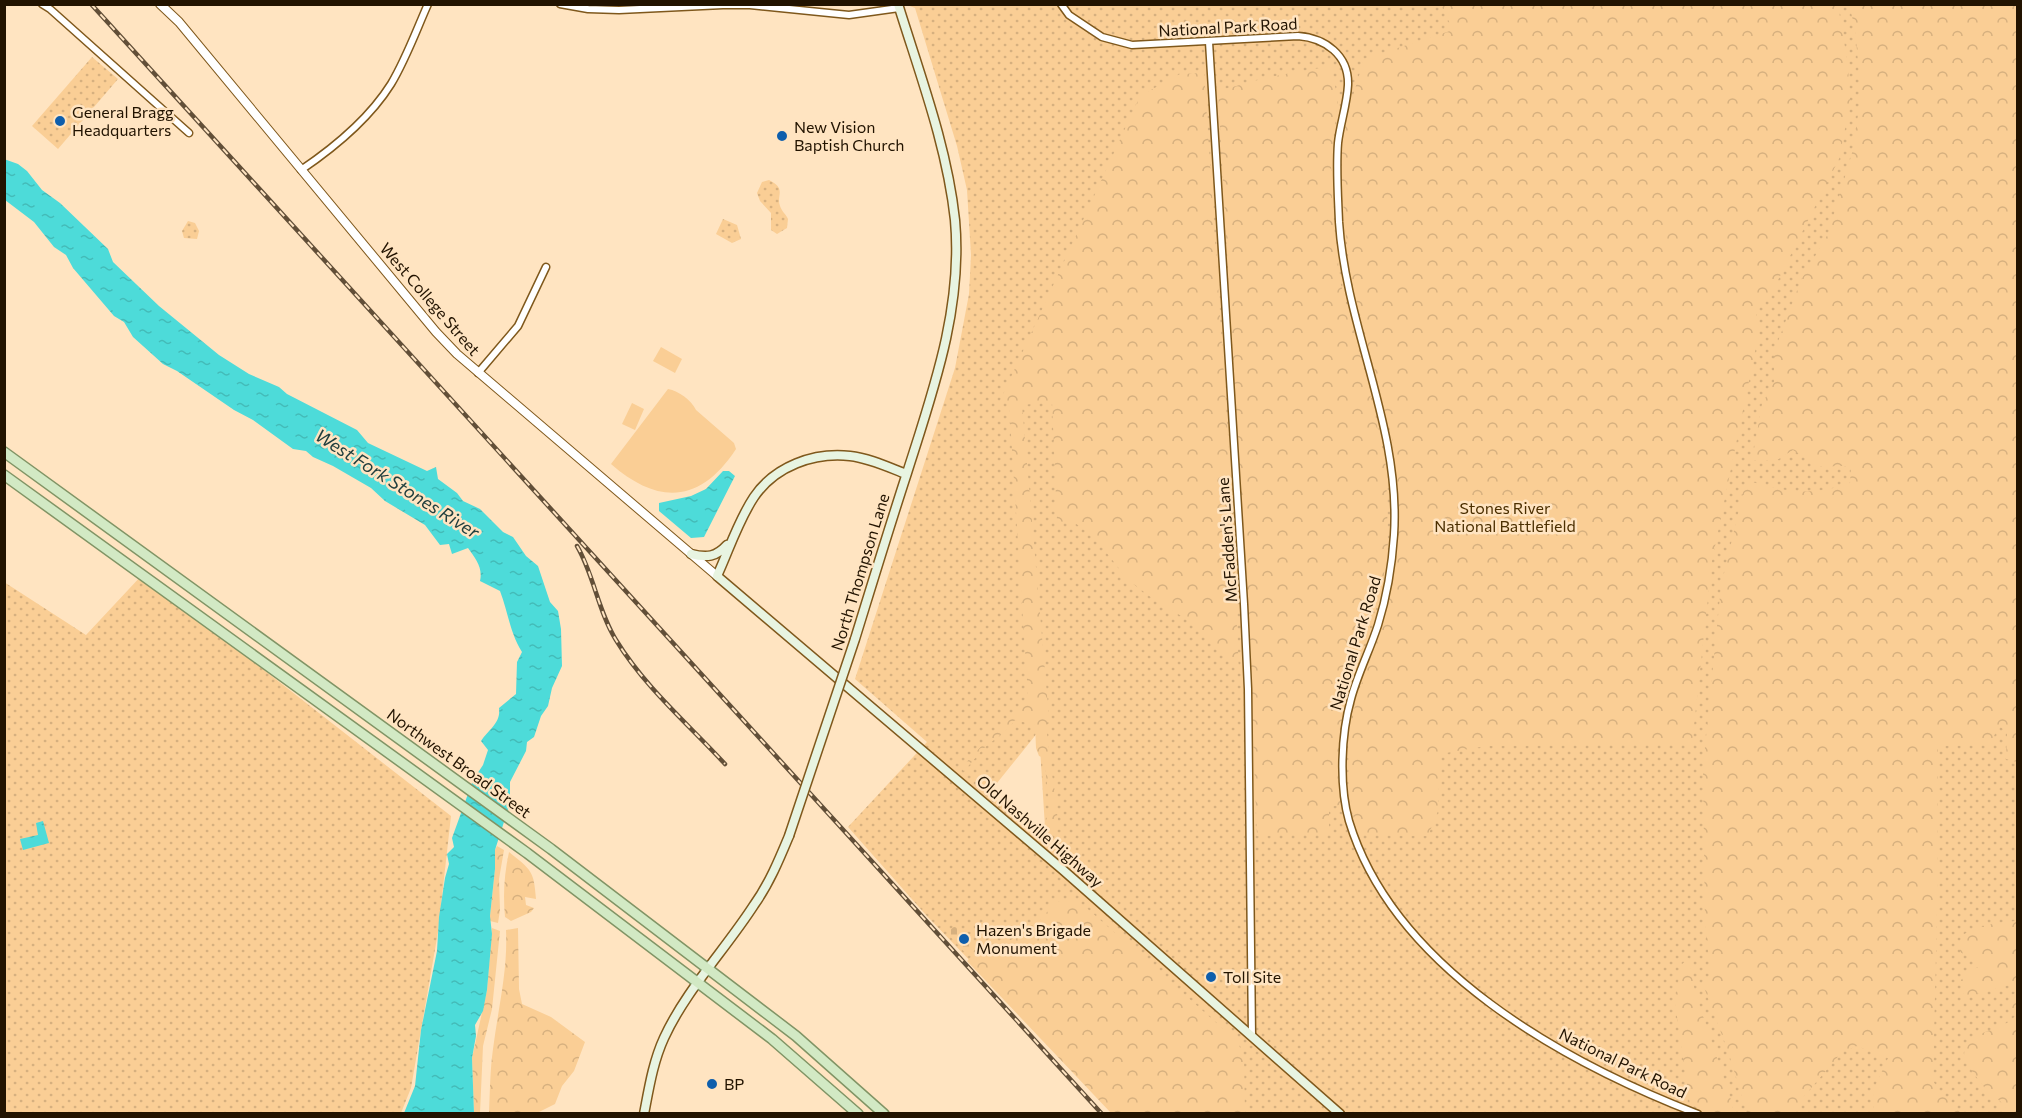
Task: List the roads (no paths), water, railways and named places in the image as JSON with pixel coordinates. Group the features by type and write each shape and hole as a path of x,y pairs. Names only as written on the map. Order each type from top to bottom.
{"main road":[{"name":"North Thompson Lane","path":"644,1113 656,1058 671,1024 707,968 754,905 773,872 789,836 855,639 934,388 947,339 955,268 955,222 949,178 939,137 899,6"},
{"name":"Northwest Broad Street","path":"4,452 534,836 796,1036 883,1113"},
{"path":"717,576 754,496 775,475 800,461 826,454 852,456 906,474"},
{"name":"Northwest Broad Street","path":"4,475 527,853 772,1039 858,1113"},
{"path":"691,554 704,558 711,557 721,552 734,538"},
{"path":"142,575 153,560"},
{"name":"Old Nashville Highway","path":"717,576 1063,870 1340,1113"},
{"path":"223,633 234,619"}],"street":[{"path":"42,4 189,134"},
{"name":"West College Street","path":"159,4 179,22 436,332 478,373 717,576"},
{"path":"302,170 321,157 360,123 391,85 428,4"},
{"path":"560,4 588,9 619,10 750,5 849,15 899,6"},
{"name":"National Park Road","path":"1061,4 1070,15 1102,37 1132,45 1312,37 1324,42 1333,50 1347,72 1348,85 1338,147 1342,252 1354,313 1384,424 1395,508 1392,565 1386,598 1352,697 1344,746 1345,798 1350,823 1366,863 1390,902 1417,936 1454,974 1484,999 1530,1031 1570,1054 1637,1088 1698,1113"},
{"name":"McFadden's Lane","path":"1209,42 1248,689 1252,1036"},
{"path":"478,373 518,326 546,267"}],"water":[{"name":"West Fork Stones River","path":"4,159 18,164 27,171 42,190 60,203 108,249 113,262 159,306 219,355 249,374 279,387 287,394 357,430 368,443 427,471 436,467 438,479 457,493 463,501 480,509 503,532 513,537 526,556 538,566 550,602 558,611 562,666 552,688 548,706 541,716 534,737 527,742 526,751 510,782 510,803 495,850 487,990 483,1011 475,1025 476,1036 472,1058 474,1113 404,1113 415,1086 421,1030 437,951 439,917 449,864 447,854 454,847 452,838 473,780 483,765 488,750 481,741 496,722 499,708 516,694 517,662 522,652 512,630 500,591 480,581 480,568 468,548 452,554 449,544 440,545 425,525 385,501 371,488 306,451 293,449 253,420 163,364 133,337 124,322 114,316 73,268 66,255 54,247 34,222 5,200"},
{"path":"723,471 729,471 735,476 704,537 691,538 659,511 659,503 691,496 706,489"},
{"path":"43,821 49,843 23,850 20,839 38,835 36,823"}],"railway":[{"path":"91,4 1102,1114"},
{"path":"577,546 610,629 627,657 653,689 725,764"}],"place":[{"name":"General Bragg Headquarters","path":"60,121"},
{"name":"New Vision Baptish Church","path":"782,136"},
{"name":"Hazen's Brigade Monument","path":"964,939"},
{"name":"Toll Site","path":"1211,977"},
{"name":"BP","path":"712,1084"}],"park label":[{"name":"Stones River National Battlefield","path":"1505,517"}]}
